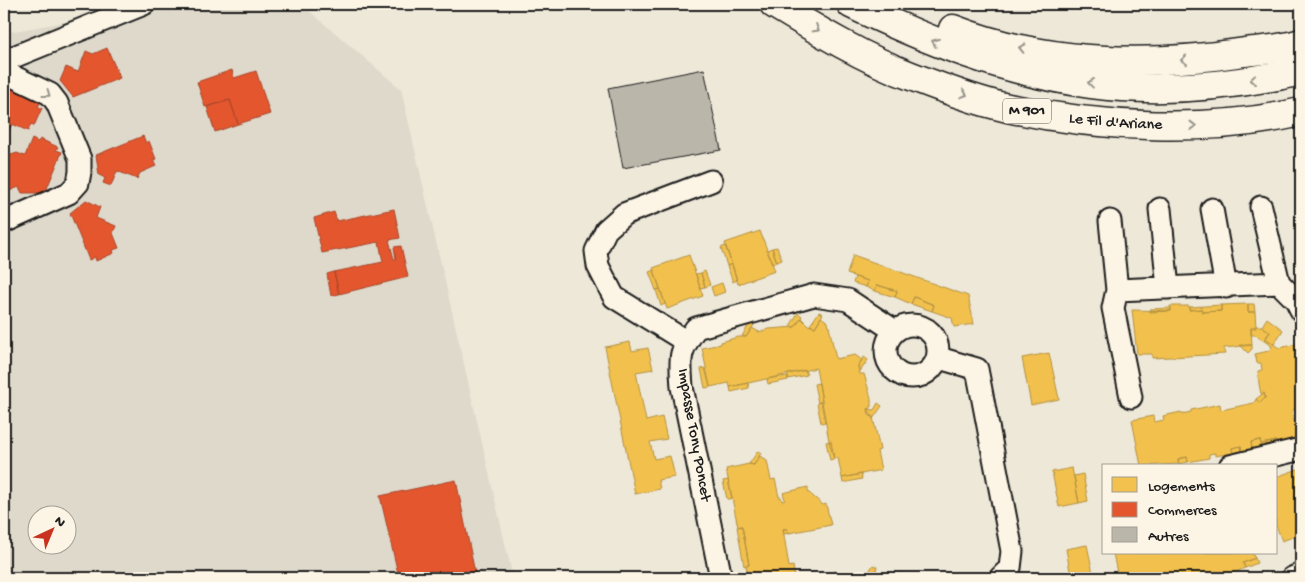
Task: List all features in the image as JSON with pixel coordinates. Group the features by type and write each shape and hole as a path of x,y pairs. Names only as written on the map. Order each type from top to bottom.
{"highway":[{"name":"Le Fil d'Ariane","path":"774,4 824,34 910,76 1008,108 1105,123 1199,126 1281,117 1301,112"},
{"name":"M 901","path":"850,4 898,27 950,48 996,63 1091,84 1181,88 1265,79 1301,71"},
{"path":"892,4 976,38 1045,54 1092,60 1174,61 1301,43"}],"street":[{"path":"4,64 11,58 144,4"},
{"path":"4,72 50,94 57,104 80,159 78,183 69,193 4,222"},
{"path":"711,182 624,214 606,230 596,252 598,266 614,298 687,342 696,328 814,294 848,300 895,330"},
{"path":"1261,207 1279,283 1296,300 1301,310"},
{"path":"1160,209 1168,288"},
{"path":"1212,209 1226,287"},
{"path":"1110,221 1117,290 1112,308 1131,397"},
{"path":"1117,290 1226,287 1279,283"},
{"path":"914,324 929,330 939,347 939,358 935,366 922,376 901,376 889,364 886,346 895,330 914,324"},
{"name":"Impasse Tony Poncet","path":"687,342 680,356 682,387 721,578"},
{"path":"939,358 977,369 1012,551 1010,568 1000,578"},
{"path":"1238,464 1301,449"},
{"path":"1292,578 1301,574"}],"shaded area":[{"path":"164,4 301,4 401,89 513,578 4,578 4,33"}],"building: Logements":[{"path":"760,231 775,271 738,284 725,243"},
{"path":"725,246 732,264 727,266 721,248"},
{"path":"777,247 782,260 777,262 772,248"},
{"path":"772,248 777,262 772,264 767,250"},
{"path":"689,255 703,296 667,309 653,268"},
{"path":"853,255 968,296 974,324 954,327 952,318 932,311 934,305 914,297 911,304 895,297 897,291 877,285 875,291 866,287 868,281 847,274"},
{"path":"732,264 737,280 733,282 727,266"},
{"path":"654,270 660,289 656,290 649,272"},
{"path":"705,271 710,285 705,287 701,273"},
{"path":"701,273 705,287 700,288 696,274"},
{"path":"855,277 868,281 866,287 853,283"},
{"path":"722,283 725,292 714,296 711,287"},
{"path":"877,285 897,291 895,297 875,291"},
{"path":"660,289 665,304 661,306 656,290"},
{"path":"914,297 934,305 932,311 911,304"},
{"path":"1248,304 1254,304 1255,312 1248,312"},
{"path":"1248,304 1248,312 1255,312 1256,328 1251,328 1252,345 1224,348 1225,354 1152,358 1152,354 1137,354 1132,310 1171,311 1170,306 1189,306 1189,310 1202,309 1202,312 1221,311 1221,305"},
{"path":"1221,305 1221,311 1202,312 1202,309 1189,310 1189,307"},
{"path":"1171,308 1171,311 1150,312 1150,309"},
{"path":"819,312 823,314 815,327 810,325"},
{"path":"798,313 802,316 801,318 795,327 790,326"},
{"path":"821,317 828,322 836,359 855,355 862,360 858,366 860,374 864,374 871,398 871,408 868,409 869,415 873,417 880,450 877,451 881,470 842,478 838,458 834,459 829,441 816,368 730,387 729,383 710,387 702,348 721,344 721,342 738,337 746,337 752,328 759,332 769,329 795,327 801,318 808,325 815,327"},
{"path":"1267,318 1283,330 1274,344 1265,338 1270,332 1262,326"},
{"path":"750,323 754,325 746,337 742,336"},
{"path":"1262,326 1270,332 1264,341 1256,335 1251,335 1251,328"},
{"path":"1265,338 1279,348 1301,343 1301,407 1294,409 1292,413 1299,440 1277,444 1276,441 1261,444 1260,440 1251,442 1252,449 1242,451 1241,446 1232,448 1233,453 1215,456 1215,453 1209,454 1209,458 1188,462 1187,457 1178,459 1179,464 1141,464 1132,420 1153,416 1154,422 1164,420 1163,416 1181,412 1182,414 1191,412 1191,410 1220,404 1221,410 1254,403 1256,399 1260,403 1265,398 1264,393 1261,394 1259,384 1258,371 1262,370 1261,363 1257,363 1255,354 1269,351 1272,346 1264,341"},
{"path":"630,342 632,351 648,348 653,369 636,372 646,421 662,417 667,439 650,442 654,459 670,456 675,477 658,480 660,489 635,494 605,347"},
{"path":"1240,345 1252,345 1252,349 1248,353"},
{"path":"1049,353 1059,399 1031,405 1022,358"},
{"path":"864,357 868,360 859,373 858,366"},
{"path":"705,368 710,387 705,388 701,369"},
{"path":"805,370 807,375 788,379 788,374"},
{"path":"787,376 788,380 768,384 767,379"},
{"path":"748,383 749,388 731,392 730,387"},
{"path":"819,383 822,401 818,403 814,384"},
{"path":"1264,393 1265,398 1260,403 1256,399"},
{"path":"821,402 825,422 821,423 817,403"},
{"path":"878,403 882,406 873,419 868,409 874,410"},
{"path":"1260,440 1261,444 1276,441 1277,444 1252,449 1251,442"},
{"path":"831,441 834,459 830,460 826,442"},
{"path":"1241,446 1242,451 1233,453 1232,448"},
{"path":"758,451 761,453 754,465 749,464"},
{"path":"760,456 767,461 771,480 775,479 779,497 781,497 782,501 785,500 783,493 808,487 808,492 823,505 826,504 831,525 789,533 787,529 783,529 789,567 793,566 795,578 748,578 746,565 749,565 742,526 738,527 726,469 749,464 754,465"},
{"path":"1187,457 1188,462 1179,464 1178,459"},
{"path":"1072,468 1079,503 1059,507 1052,472"},
{"path":"1301,468 1301,534 1282,541 1278,530 1278,476"},
{"path":"861,474 862,479 843,483 842,478"},
{"path":"1083,474 1088,501 1079,503 1074,476"},
{"path":"728,480 732,499 727,499 723,481"},
{"path":"742,526 749,565 744,566 737,527"},
{"path":"783,529 787,529 789,533 784,534"},
{"path":"1087,545 1094,578 1064,578 1071,577 1066,549"},
{"path":"1113,554 1253,554 1255,558 1243,563 1245,568 1222,578 1118,578"},
{"path":"1255,558 1257,563 1245,568 1243,563"},
{"path":"873,565 877,567 876,570 870,578 865,578"},
{"path":"876,570 882,577 902,573 903,578 870,578"},
{"path":"834,571 839,573 835,578 830,578"}],"building: Commerces":[{"path":"107,48 120,78 73,97 60,81 66,67 78,72 86,51 93,54"},
{"path":"232,70 234,78 256,71 270,114 238,124 230,100 205,107 197,82"},
{"path":"4,84 41,101 38,107 42,108 34,126 31,124 28,131 12,124 8,132 4,134"},
{"path":"230,100 238,124 215,132 207,107"},
{"path":"143,136 146,143 149,141 156,159 153,160 156,166 140,173 137,179 117,171 111,186 103,183 105,178 99,175 96,155"},
{"path":"32,139 38,142 40,139 58,147 56,150 62,152 45,193 22,193 19,187 7,192 10,198 4,203 4,154 9,152 11,155 17,153 25,156"},
{"path":"86,200 100,207 96,218 116,226 113,233 119,248 113,250 114,253 96,261 95,257 89,260 70,213"},
{"path":"394,209 400,238 389,240 394,259 396,259 394,247 401,246 408,277 339,294 334,272 383,262 379,242 322,253 314,218 334,212 337,221"},
{"path":"334,272 339,294 331,296 327,274"},
{"path":"456,480 476,578 399,578 380,496"}],"building: Autres":[{"path":"704,69 721,150 623,168 608,88"}]}
